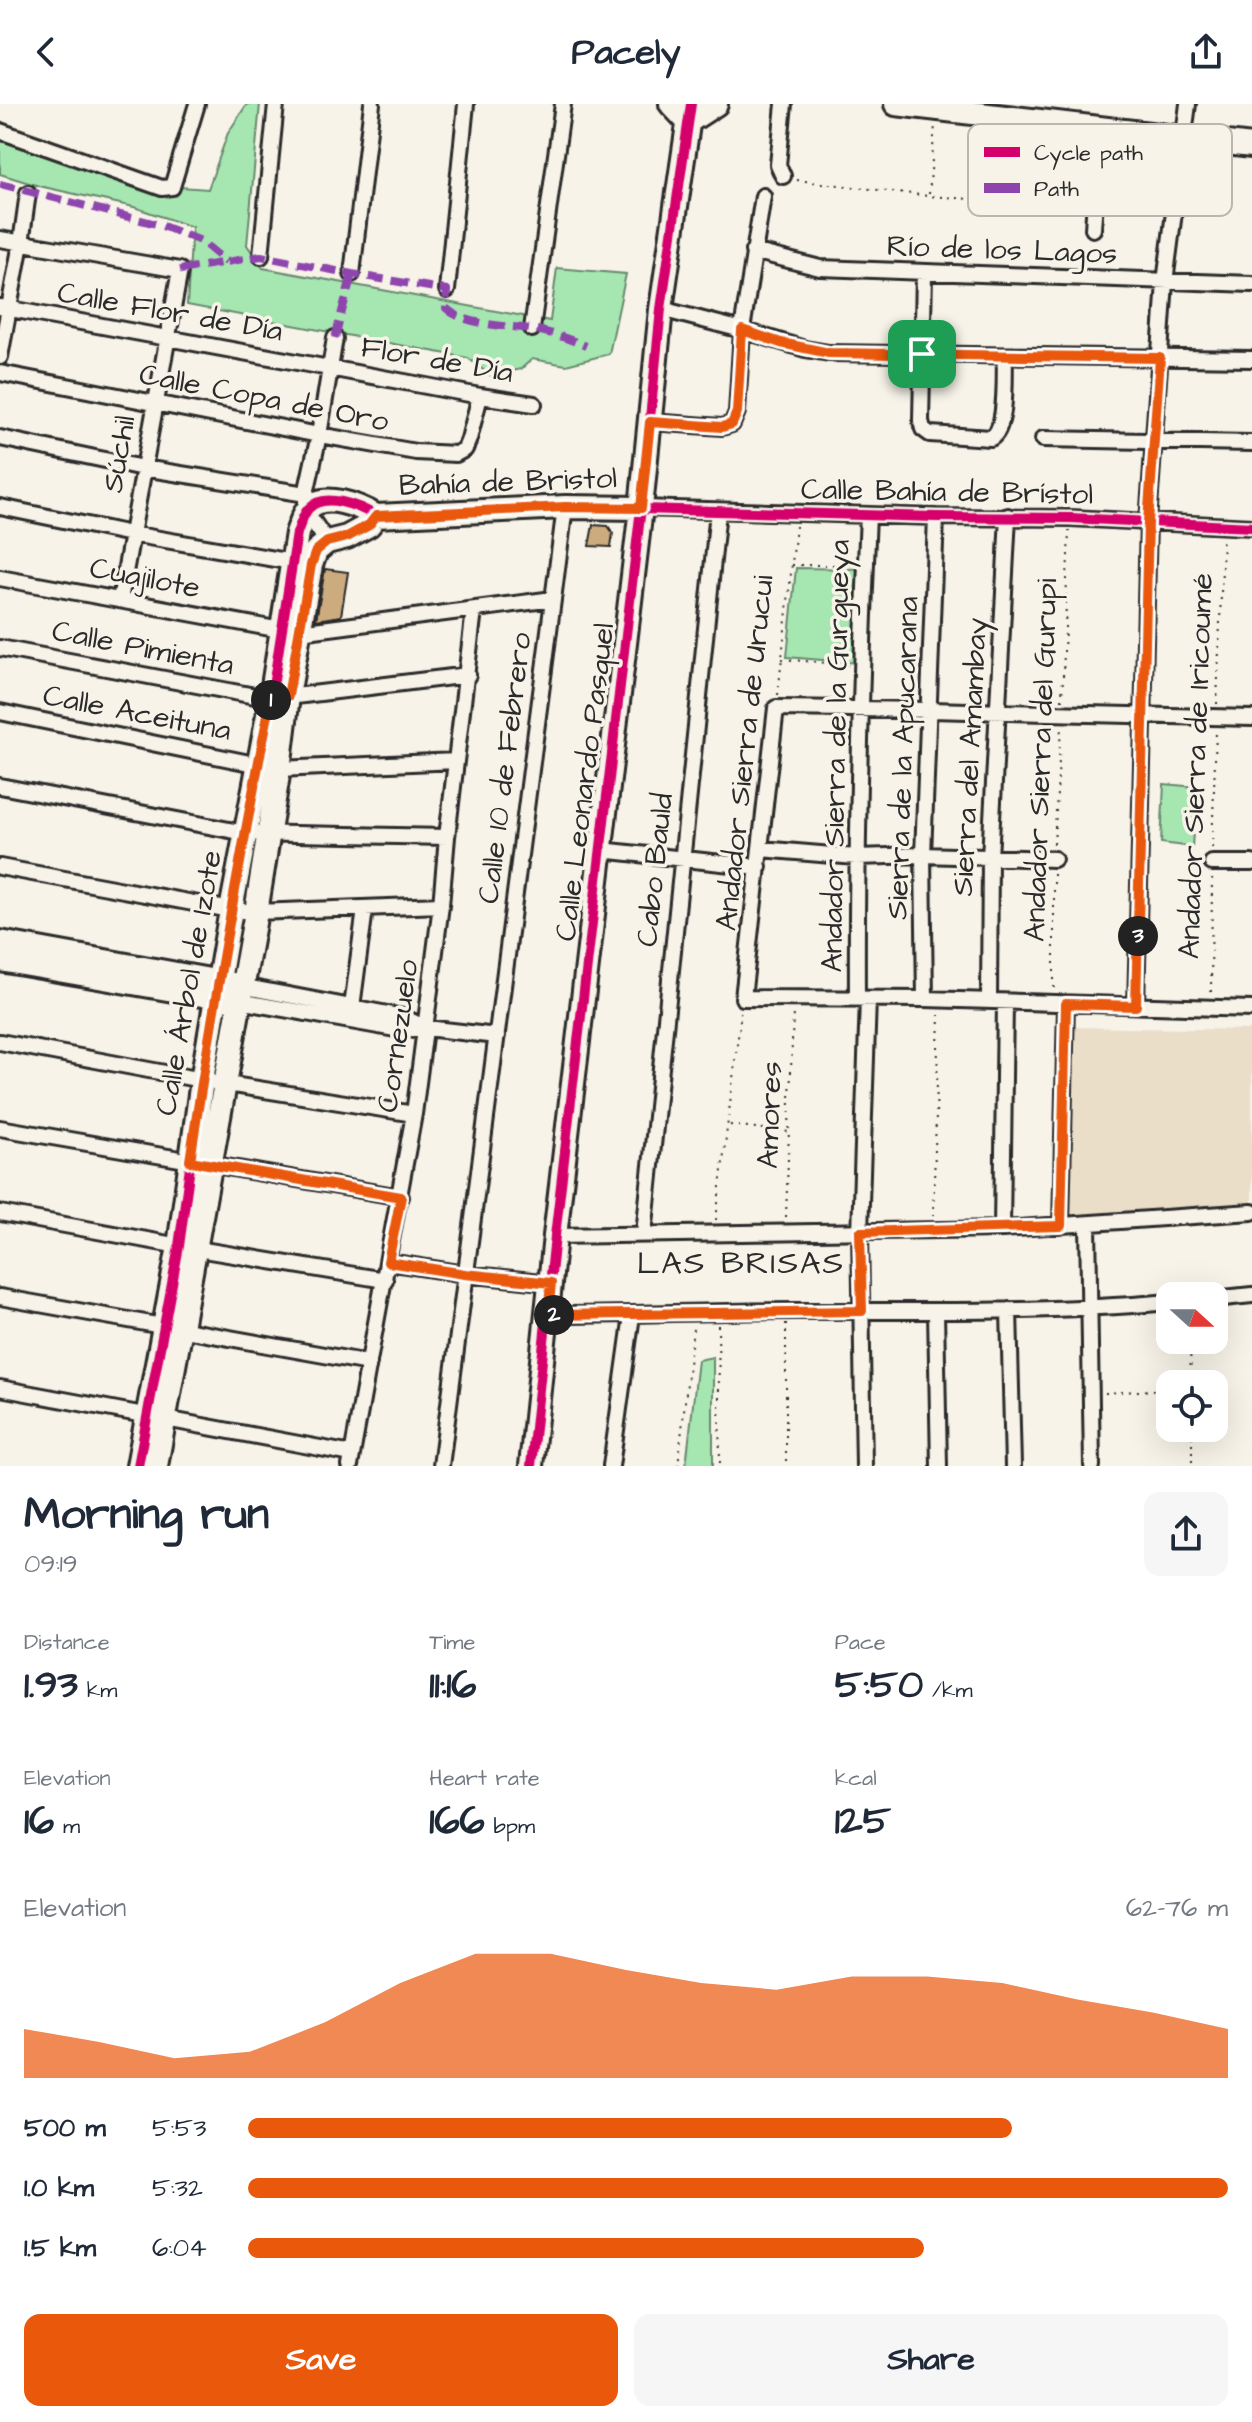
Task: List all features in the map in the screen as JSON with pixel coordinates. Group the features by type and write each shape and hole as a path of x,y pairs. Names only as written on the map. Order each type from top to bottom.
{"street":[{"path":"0,131 162,188 172,187 197,104"},
{"path":"261,256 276,104"},
{"path":"352,274 372,104"},
{"path":"447,290 466,104"},
{"path":"532,329 563,104"},
{"path":"671,104 689,113 716,104"},
{"path":"783,176 778,165 784,104"},
{"path":"896,104 1044,113 1085,124"},
{"path":"1186,124 1188,104"},
{"name":"Calle Leonardo Pasquel","path":"531,1466 661,309 689,113"},
{"path":"1232,144 1252,146"},
{"path":"0,357 4,308 21,243 28,193"},
{"path":"650,422 722,427 732,424 737,412 742,330 763,196"},
{"path":"1093,229 1094,216"},
{"path":"1136,1006 1148,522 1165,282 1174,216"},
{"path":"0,239 21,243"},
{"name":"Súchil","path":"21,243 180,270 120,600"},
{"name":"Río de los Lagos","path":"753,251 820,268 1252,284"},
{"path":"924,273 923,429 930,434 991,438 997,434 1001,423 1005,356"},
{"name":"Calle Flor de Día","path":"4,308 331,368"},
{"path":"661,309 781,343 829,353 1252,359"},
{"path":"327,542 306,503 335,338"},
{"name":"Flor de Día","path":"331,368 534,404"},
{"name":"Calle Copa de Oro","path":"0,373 319,435 416,452 456,454 465,449 480,396"},
{"path":"0,438 306,503"},
{"path":"1043,439 1252,443"},
{"name":"Bahía de Bristol","path":"306,503 336,500 376,516 565,507 641,508"},
{"name":"Calle Árbol de Izote","path":"199,1162 225,1082 269,833 269,766 302,563 297,533 306,503"},
{"path":"0,507 131,534 302,563"},
{"name":"Calle 10 de Febrero","path":"441,1466 565,507"},
{"name":"Calle Bahía de Brístol","path":"641,508 936,517 1008,516 1252,527"},
{"name":"Cabo Bauld","path":"644,1234 718,511"},
{"name":"Andador Sierra de la Gurgueya","path":"864,1466 860,1232 862,999 856,857 868,515"},
{"name":"Bahía de Bristol","path":"327,542 347,537 369,525 376,516"},
{"name":"Sierra del Amambay","path":"989,1001 990,858 1008,516"},
{"name":"Sierra de la Apucarana","path":"932,999 923,855 936,517"},
{"name":"Calle Árbol de Izote","path":"302,563 327,542"},
{"name":"Cuajilote","path":"0,578 290,631 553,599"},
{"name":"Cornezuelo","path":"351,1460 414,1114 474,610"},
{"name":"Calle Pimienta","path":"0,648 279,698 468,675"},
{"path":"776,708 1252,718"},
{"name":"Andador Sierra de Urucui","path":"743,998 776,708"},
{"name":"Calle Aceituna","path":"0,712 269,766 456,761"},
{"name":"Calle Árbol de Izote","path":"138,1466 156,1417 173,1329 199,1162 202,1080 245,833 269,766"},
{"path":"0,786 245,833 447,837"},
{"path":"761,849 856,857 923,855 1054,859"},
{"path":"601,850 759,867"},
{"path":"1212,863 1252,863"},
{"path":"0,867 231,910 256,912 441,905"},
{"path":"352,1007 365,909"},
{"path":"0,942 217,990"},
{"path":"0,960 352,1007 403,1017 426,1028"},
{"path":"240,993 401,1030 426,1028 497,1036"},
{"path":"743,998 932,999 1252,1009"},
{"path":"1002,1229 1005,1002"},
{"path":"1060,1004 1061,1226"},
{"path":"0,1042 202,1080 414,1114"},
{"path":"0,1128 401,1197"},
{"path":"555,1236 1002,1229 1252,1212"},
{"path":"0,1213 186,1248 385,1280"},
{"path":"1088,1224 1092,1466"},
{"path":"388,1262 551,1283"},
{"path":"1228,1298 1252,1295"},
{"path":"0,1297 369,1363"},
{"path":"548,1315 718,1311 936,1312 1090,1309 1156,1303"},
{"path":"1009,1310 1013,1466"},
{"path":"936,1312 939,1466"},
{"path":"611,1466 632,1315"},
{"path":"0,1388 156,1417 351,1460"},
{"name":"Calle Árbol de Izote","path":"156,1417 156,1466"}],"path":[{"path":"928,196 950,108"},
{"path":"783,176 968,199"},
{"path":"792,565 866,565"},
{"path":"782,659 861,666"},
{"path":"715,1233 743,998"},
{"path":"932,999 933,1230"},
{"path":"728,1125 790,1132"},
{"path":"718,1311 720,1466"},
{"path":"786,1311 786,1466"},
{"path":"678,1466 694,1312"},
{"path":"1092,1394 1156,1390"},
{"path":"1192,1442 1192,1466"}],"shaded area":[{"path":"1070,1027 1252,1030 1252,1202 1065,1218"}],"green space":[{"path":"247,104 260,104 247,245 263,268 550,321 557,268 626,274 609,354 566,365 532,359 521,369 491,376 468,358 187,305 192,227 134,207 0,174 0,125 180,187 208,189 228,133"},
{"path":"796,568 863,569 857,663 787,657"},
{"path":"1164,784 1196,787 1192,847 1161,843"},
{"path":"713,1357 713,1466 686,1466 698,1360"}],"building":[{"path":"593,525 608,526 613,533 611,547 589,546"},
{"path":"325,569 348,572 341,616 316,620"}],"marked path":[{"path":"0,184 160,225 201,241 226,262"},
{"path":"180,270 261,256 447,290 446,308 465,319 537,330 586,346"},
{"path":"335,338 352,274"}],"cycle path":[{"path":"531,1466 661,309 691,104"},
{"path":"138,1466 179,1246 202,1080 271,699 297,533 308,509 323,501 332,501 360,508 376,516 565,507 1070,518 1252,527"}],"district":[{"name":"LAS BRISAS","path":"741,1263"}],"route":[{"path":"742,330 781,343 829,353 922,354 1160,358 1148,522 1136,1006 1066,1004 1061,1226 860,1232 862,1311 548,1315 551,1283 388,1262 401,1197 190,1161 231,910 271,699 288,696 316,551 327,542 347,537 369,525 376,516 565,507 641,508 650,422 722,427 732,424 737,412 742,330"}]}
